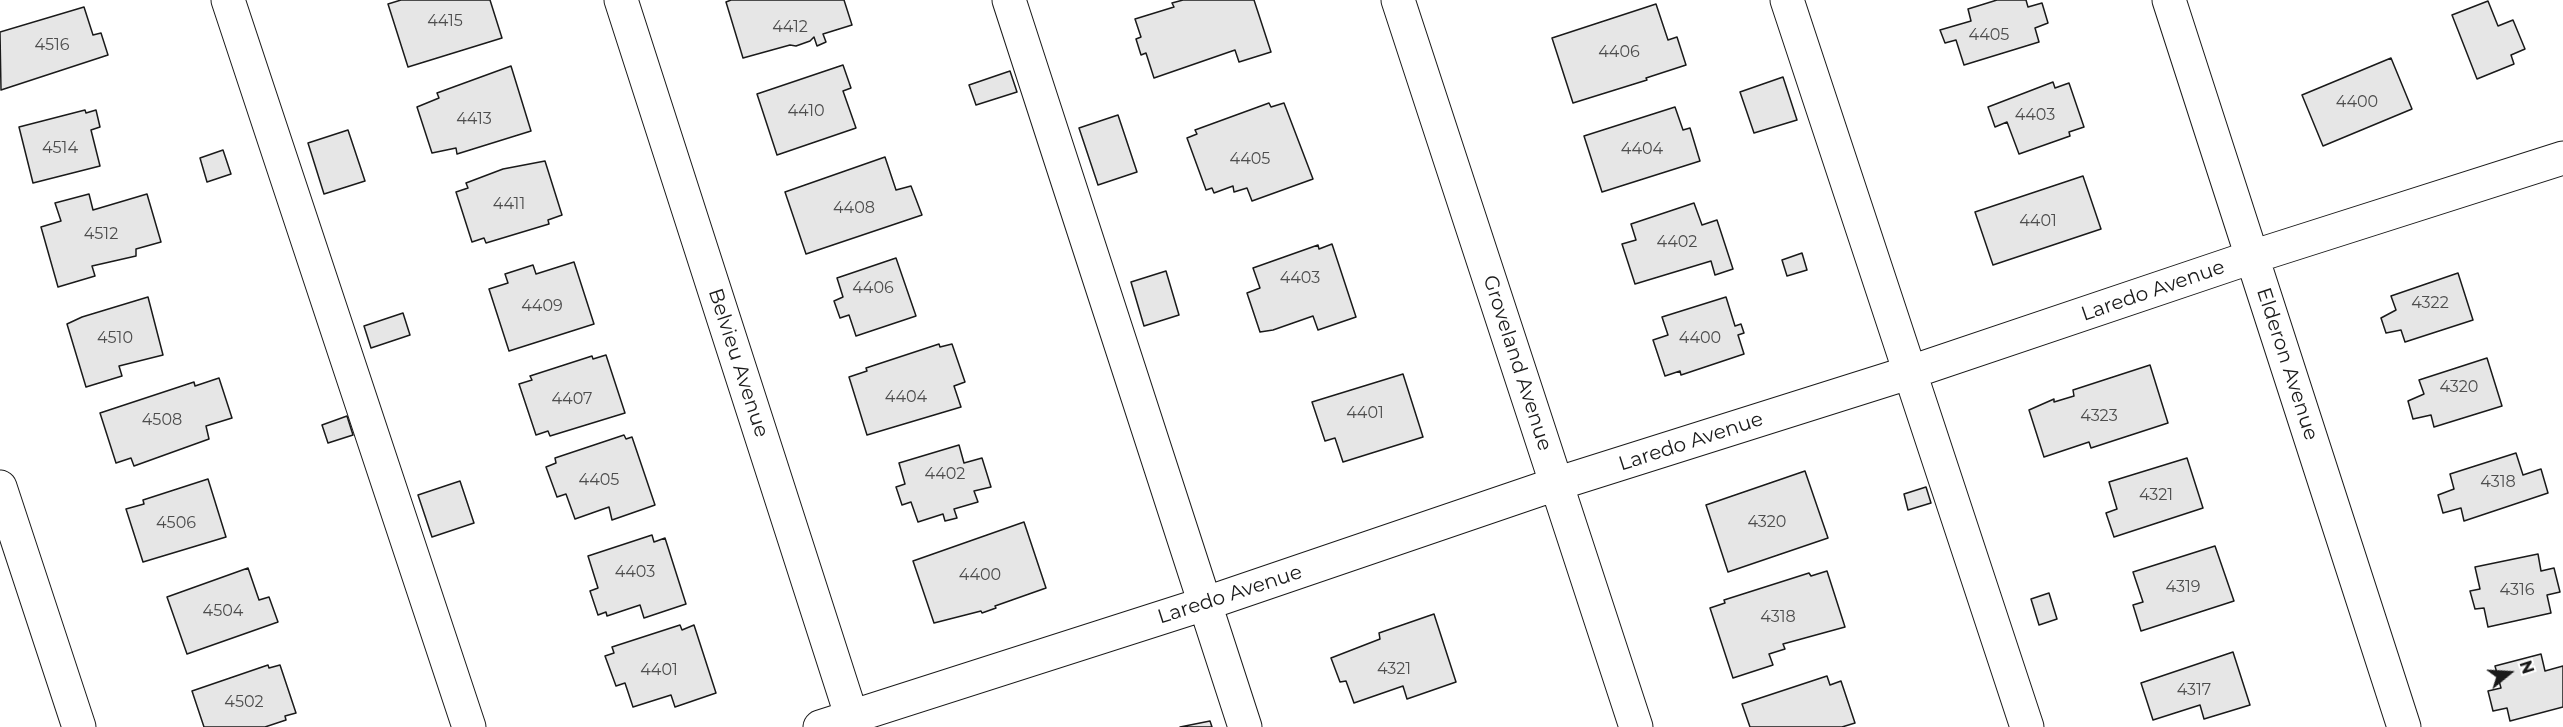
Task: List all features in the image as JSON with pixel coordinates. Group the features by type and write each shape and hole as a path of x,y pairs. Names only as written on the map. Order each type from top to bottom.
{"street":[{"path":"228,0 469,727"},
{"name":"Belvieu Avenue","path":"621,0 853,722"},
{"path":"1009,0 1245,727"},
{"name":"Groveland Avenue","path":"1398,0 1636,727"},
{"path":"1787,0 2026,727"},
{"name":"Elderon Avenue","path":"2169,0 2404,727"},
{"name":"Laredo Avenue","path":"820,727 853,722 1556,484 1911,372 2252,257 2563,158"},
{"path":"0,487 79,727"}],"building":[{"path":"401,0 490,0 502,38 408,67 388,4"},
{"path":"731,0 844,0 852,25 823,34 826,42 817,46 814,37 796,46 790,45 743,58 726,2"},
{"path":"1183,0 1254,0 1271,52 1239,62 1235,50 1154,78 1146,53 1141,55 1136,39 1141,37 1135,19 1174,7 1172,3"},
{"path":"1997,0 2026,0 2028,7 2042,3 2048,23 2035,28 2039,42 1964,65 1956,40 1945,43 1940,30 1971,21 1968,9"},
{"path":"2488,1 2498,26 2513,20 2525,49 2511,55 2514,64 2477,79 2452,15"},
{"path":"1656,4 1668,40 1677,37 1686,65 1573,103 1552,38"},
{"path":"84,7 93,35 101,33 108,55 1,90 0,32"},
{"path":"2391,58 2412,109 2323,146 2302,95"},
{"path":"843,65 851,88 843,91 856,128 777,155 757,94"},
{"path":"511,66 531,131 457,154 456,148 432,153 417,107 439,98 437,93"},
{"path":"1010,71 1017,92 976,105 969,85"},
{"path":"1783,77 1797,120 1754,133 1740,92"},
{"path":"2053,82 2055,88 2069,83 2084,127 2069,132 2070,136 2019,154 2007,122 1995,127 1988,107"},
{"path":"1269,103 1271,107 1284,103 1313,179 1252,201 1247,188 1234,192 1233,186 1214,193 1212,188 1206,190 1187,138 1197,134 1195,130"},
{"path":"1675,107 1683,130 1690,128 1700,161 1602,192 1584,136"},
{"path":"85,110 86,113 96,110 100,127 91,130 100,166 33,183 19,127"},
{"path":"1118,115 1137,172 1098,185 1079,128"},
{"path":"348,130 365,181 324,194 308,143"},
{"path":"223,150 231,174 207,182 200,158"},
{"path":"885,157 896,190 911,186 922,215 806,254 785,192"},
{"path":"545,161 562,215 548,220 549,224 486,243 484,238 472,242 456,192 468,188 466,183 503,169"},
{"path":"2083,176 2101,229 1993,265 1975,212"},
{"path":"89,194 93,210 147,194 161,242 136,249 136,256 92,266 95,276 58,287 41,227 61,221 55,203"},
{"path":"1694,203 1702,225 1717,220 1733,269 1715,275 1711,261 1635,284 1622,244 1636,240 1631,224"},
{"path":"1332,244 1356,317 1318,330 1313,316 1273,330 1260,332 1247,293 1260,288 1253,268 1318,245 1319,249"},
{"path":"1802,253 1807,270 1787,276 1782,260"},
{"path":"896,258 916,316 856,336 849,315 840,318 834,301 843,297 837,278"},
{"path":"574,262 594,324 509,351 489,289 508,283 505,274 533,265 536,274"},
{"path":"1166,271 1179,315 1144,326 1131,282"},
{"path":"2458,273 2473,320 2405,342 2401,330 2386,333 2381,318 2396,310 2391,296"},
{"path":"148,297 163,355 119,366 122,376 86,387 67,324 82,317"},
{"path":"1726,297 1735,326 1741,324 1744,333 1738,335 1744,354 1681,375 1680,371 1665,376 1653,340 1668,335 1662,317"},
{"path":"403,313 410,335 371,348 364,326"},
{"path":"939,344 940,347 952,344 965,382 954,386 961,407 867,435 849,377 867,371 866,368"},
{"path":"606,355 625,413 550,436 548,431 536,435 519,384 532,380 530,376 592,356 593,359"},
{"path":"2487,358 2502,406 2434,427 2431,415 2413,419 2408,401 2424,394 2419,380"},
{"path":"2150,365 2168,423 2091,448 2089,442 2044,457 2029,410 2054,399 2054,402 2074,396 2073,390"},
{"path":"1403,374 1423,437 1343,462 1335,438 1325,441 1312,402"},
{"path":"219,378 232,418 206,426 209,439 134,466 131,458 116,463 100,413 194,382 195,386"},
{"path":"347,416 353,435 328,443 322,425"},
{"path":"624,435 626,439 632,437 655,505 612,520 609,507 575,519 566,494 557,497 546,467 556,463 555,458"},
{"path":"959,445 964,463 982,458 991,487 974,491 978,502 954,509 957,518 945,521 943,514 918,522 911,502 902,505 896,487 905,484 899,463"},
{"path":"2516,453 2523,475 2541,469 2548,493 2464,521 2461,508 2443,513 2438,495 2454,489 2450,474"},
{"path":"2187,458 2203,508 2114,537 2106,513 2117,509 2109,482"},
{"path":"1805,471 1828,538 1728,572 1706,505"},
{"path":"208,479 226,537 143,562 126,509 144,504 143,500"},
{"path":"460,481 474,523 432,537 418,495"},
{"path":"1926,487 1931,503 1908,510 1904,494"},
{"path":"1024,522 1046,588 982,613 981,611 934,623 913,561"},
{"path":"652,535 654,542 665,538 686,604 644,618 640,605 607,616 606,612 598,615 590,591 598,588 588,556"},
{"path":"2215,546 2234,601 2141,631 2133,605 2143,602 2133,572"},
{"path":"2538,554 2541,571 2554,568 2560,592 2547,595 2551,613 2488,627 2484,608 2475,609 2470,591 2480,589 2475,567"},
{"path":"248,568 259,600 269,597 278,622 187,654 167,597"},
{"path":"1827,571 1845,627 1783,644 1785,649 1769,654 1773,665 1733,678 1710,608 1725,603 1724,600 1809,573 1811,576"},
{"path":"2049,593 2057,619 2039,625 2031,599"},
{"path":"1434,614 1456,682 1407,699 1403,686 1354,703 1346,681 1340,682 1331,658 1380,639 1379,633"},
{"path":"680,625 682,630 694,625 716,693 675,707 671,695 633,707 625,683 616,686 605,656 614,653 612,647"},
{"path":"2233,652 2250,705 2204,719 2200,705 2153,720 2141,683"},
{"path":"2541,654 2545,671 2563,666 2563,707 2510,721 2507,708 2493,711 2488,691 2501,688 2495,666"},
{"path":"268,665 269,668 280,665 296,713 285,716 286,720 265,727 204,727 192,691"},
{"path":"1827,676 1830,685 1841,681 1855,723 1842,727 1750,727 1742,704"},
{"path":"1210,721 1212,727 1180,727"}]}
